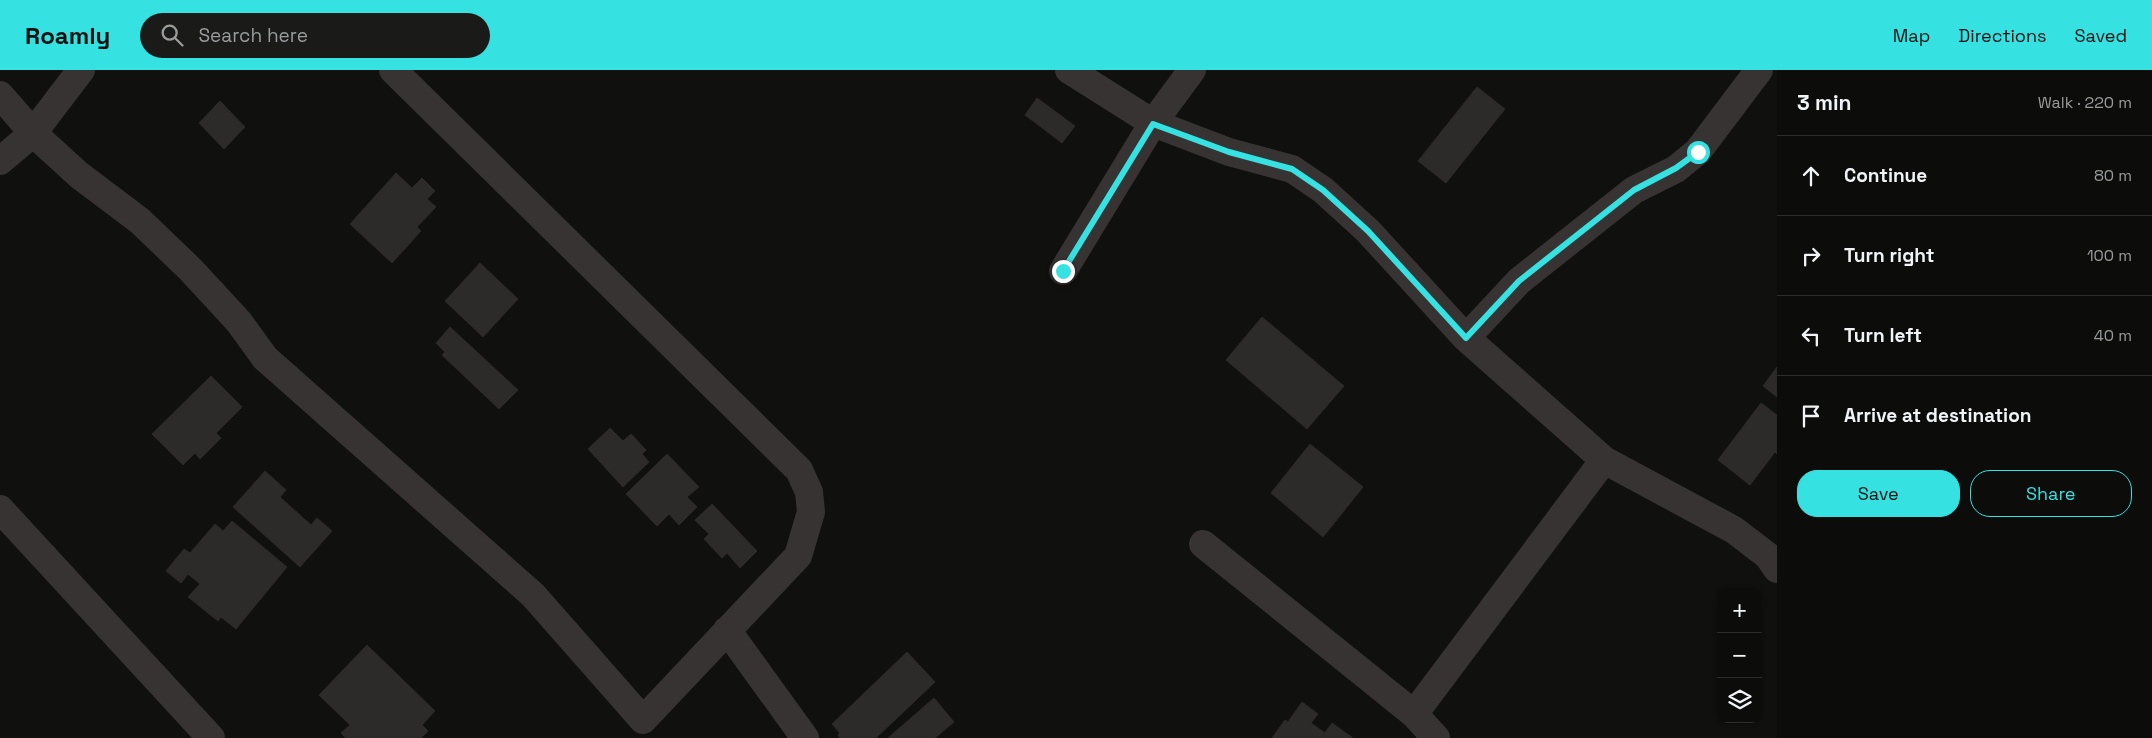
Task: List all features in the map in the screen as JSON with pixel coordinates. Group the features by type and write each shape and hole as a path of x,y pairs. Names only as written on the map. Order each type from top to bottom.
{"street":[{"path":"0,161 33,133 81,70"},
{"path":"0,95 33,133 79,175 140,221 191,270 239,322 264,358 533,594 642,729 727,630 798,556 812,512 809,492 799,470 393,70"},
{"path":"1068,70 1153,124 1229,152 1292,169 1315,184 1368,231 1466,338 1604,460 1734,530 1768,556 1777,569"},
{"path":"1063,271 1153,124 1192,70"},
{"path":"1466,338 1526,275 1634,190 1676,168 1698,152 1759,70"},
{"path":"1414,714 1604,460"},
{"path":"0,509 211,738"},
{"path":"1204,544 1414,714 1436,738"},
{"path":"727,630 805,738"}],"building":[{"path":"1477,87 1505,109 1446,183 1418,161"},
{"path":"1037,98 1075,126 1062,143 1025,115"},
{"path":"220,101 245,127 224,149 199,123"},
{"path":"396,173 412,188 422,178 435,191 427,199 436,207 417,227 421,231 392,263 350,224"},
{"path":"480,263 518,299 483,337 445,301"},
{"path":"1262,317 1344,386 1307,429 1226,360"},
{"path":"450,327 518,390 499,409 442,355 445,352 436,343"},
{"path":"1777,367 1777,397 1763,386"},
{"path":"211,376 242,407 216,433 221,438 200,459 195,453 183,465 152,434"},
{"path":"1761,403 1777,415 1777,454 1775,452 1750,485 1718,460"},
{"path":"610,428 623,441 631,434 646,450 642,454 649,462 623,487 588,449"},
{"path":"1310,444 1363,487 1323,537 1271,493"},
{"path":"667,454 699,487 687,497 697,507 679,525 669,514 657,526 626,494"},
{"path":"265,471 286,490 280,497 311,525 317,518 332,531 300,567 233,507"},
{"path":"712,504 757,551 740,568 727,553 722,558 704,539 709,534 695,520"},
{"path":"232,521 287,567 236,629 221,617 218,621 188,597 200,584 188,574 181,583 166,571 184,549 190,553 215,524 223,531"},
{"path":"367,645 435,711 422,725 428,731 421,738 346,738 341,733 350,725 319,695"},
{"path":"907,652 935,682 876,738 840,738 838,735 840,733 832,724"},
{"path":"934,698 954,722 935,738 888,738"},
{"path":"1302,702 1318,714 1311,723 1325,733 1332,723 1353,738 1272,738 1285,720 1288,722"}],"route":[{"path":"1063,271 1153,124 1229,152 1292,169 1323,190 1368,231 1466,338 1519,281 1634,190 1676,168 1698,152"}]}
